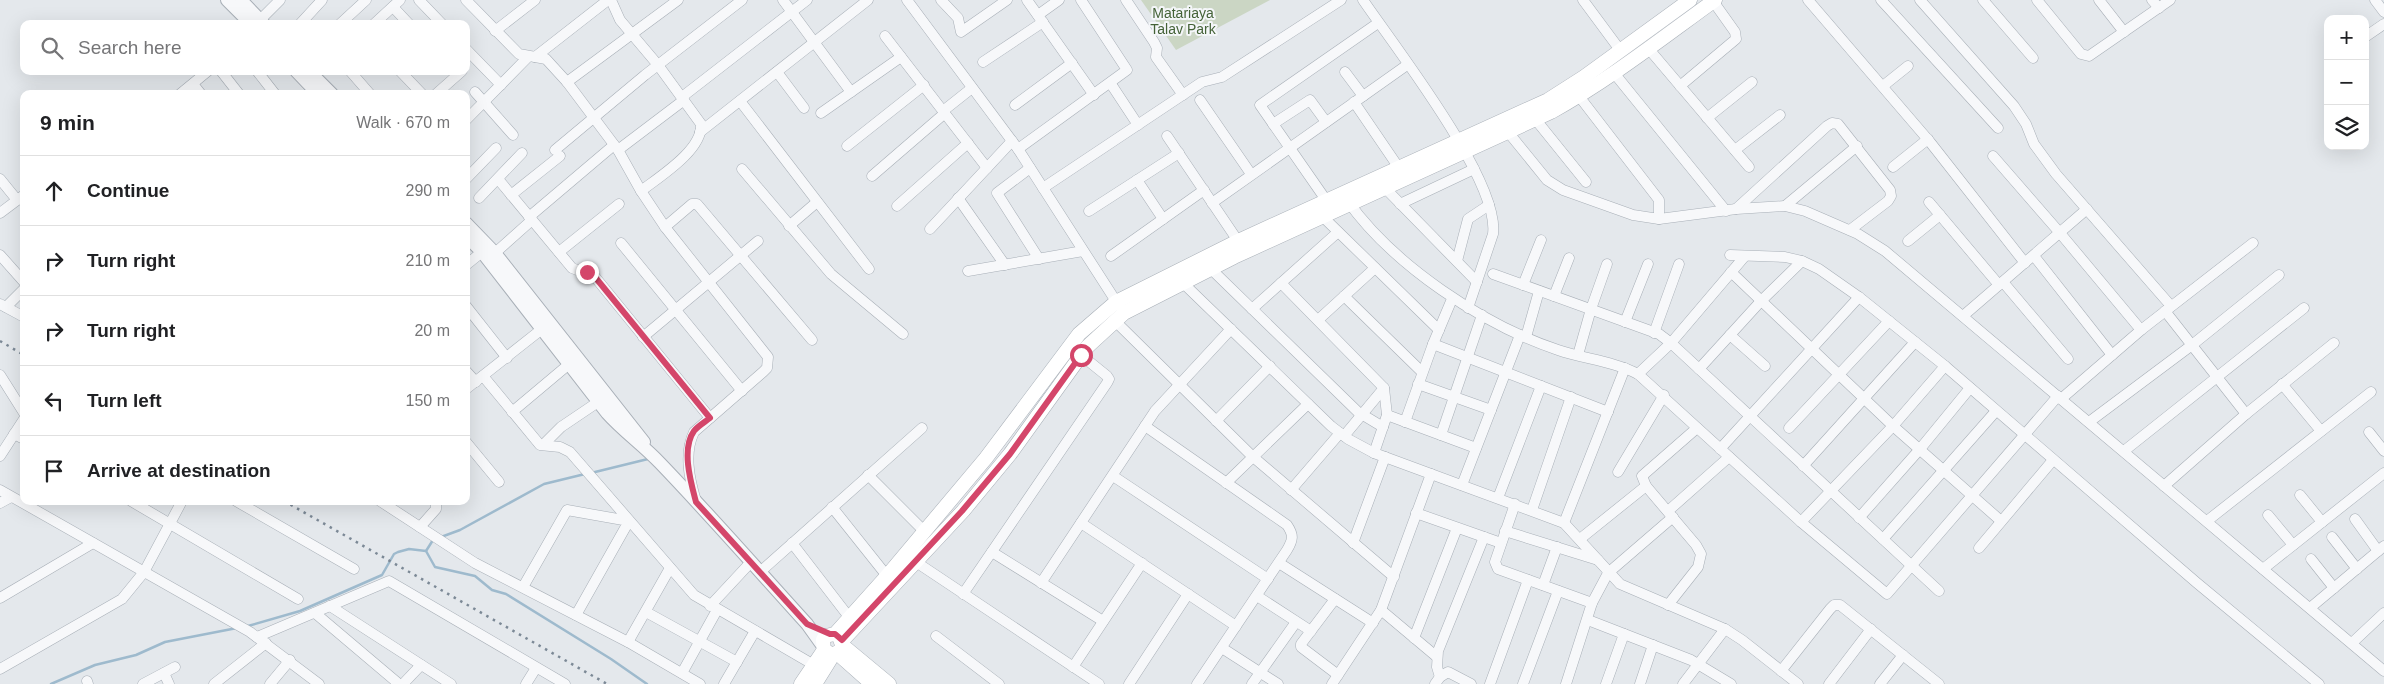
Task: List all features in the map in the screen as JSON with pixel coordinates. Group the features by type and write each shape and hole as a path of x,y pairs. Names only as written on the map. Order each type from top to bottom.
{"main road":[{"path":"1505,127 1536,120 1575,91 1620,50 1690,0"},
{"path":"801,684 814,665 910,558 1010,454 1081,355 1118,312 1184,283 1322,216 1346,198 1399,168 1462,146 1505,127 1548,100 1575,91 1614,72 1714,0"},
{"path":"815,684 833,645 849,617 887,576 910,558 925,532 1010,430 1079,334 1238,241 1326,200 1346,198 1385,188 1462,146"},
{"path":"833,645 872,684"},
{"path":"833,645 889,684"}],"street":[{"path":"227,0 255,20"},
{"path":"241,0 256,20"},
{"path":"260,20 280,0"},
{"path":"304,20 322,0"},
{"path":"344,20 366,0"},
{"path":"419,0 438,20"},
{"path":"466,0 519,54 546,59 567,82 594,116 665,227 768,357 767,368 694,432 690,441 688,456 696,502"},
{"path":"495,31 535,0"},
{"path":"567,82 678,0"},
{"path":"511,195 558,153 594,116 742,0"},
{"path":"783,0 851,92"},
{"path":"470,263 489,252 531,219 611,144 633,139 807,0"},
{"path":"700,132 868,0"},
{"path":"907,0 1030,168 1083,250 1118,312 1179,385 1252,456 1394,577"},
{"path":"941,0 958,18 961,32 1007,0"},
{"path":"1028,0 1094,95"},
{"path":"983,62 1060,0"},
{"path":"930,229 987,168 1014,145 1126,73 1127,68 1081,0"},
{"path":"1126,0 1154,42 1157,59 1183,95"},
{"path":"1043,188 1202,82 1222,77 1341,0"},
{"path":"1362,0 1462,146 1489,205 1494,224 1493,234 1468,308"},
{"path":"1582,0 1620,50"},
{"path":"1680,86 1736,39 1735,32 1714,0"},
{"path":"1808,0 2112,355"},
{"path":"1881,0 1998,128"},
{"path":"1920,0 2014,106 2026,124 2034,144 2045,160 2168,309 2192,345 2246,414"},
{"path":"1983,0 2033,58"},
{"path":"2038,0 2085,56 2089,56 2124,32 2155,4 2170,0"},
{"path":"2099,0 2124,32"},
{"path":"2374,0 2384,12"},
{"path":"470,116 532,57 612,1 620,20 658,65 699,119 702,128 690,151 641,191"},
{"path":"378,20 397,3 407,20"},
{"path":"1326,200 1260,106 1261,103 1378,23"},
{"path":"2369,35 2384,24"},
{"path":"884,36 987,168"},
{"path":"1648,48 1750,167"},
{"path":"470,53 501,85"},
{"path":"821,113 901,57"},
{"path":"470,64 476,59"},
{"path":"1015,105 1072,63"},
{"path":"1212,203 1407,66"},
{"path":"1882,86 1908,66"},
{"path":"777,72 804,108"},
{"path":"1345,72 1358,99 1399,168"},
{"path":"1614,72 1731,210"},
{"path":"185,90 203,75"},
{"path":"224,75 236,90"},
{"path":"260,75 272,90"},
{"path":"300,75 314,90"},
{"path":"317,75 329,90"},
{"path":"353,75 367,90"},
{"path":"404,75 418,90"},
{"path":"440,90 455,75"},
{"path":"1707,118 1752,82"},
{"path":"193,84 198,90"},
{"path":"1110,84 1138,125"},
{"path":"846,146 924,85"},
{"path":"872,176 972,88"},
{"path":"1575,91 1659,200 1659,219"},
{"path":"476,92 513,134"},
{"path":"1200,100 1251,174"},
{"path":"1273,124 1310,100 1326,122"},
{"path":"740,101 869,269"},
{"path":"1735,150 1780,115"},
{"path":"1536,120 1586,182"},
{"path":"1731,210 1832,123 1838,124 1890,190 1891,196 1888,201 1850,230"},
{"path":"1505,127 1547,180 1563,190 1633,214 1659,219 1731,210 1785,206 1805,211 1850,230 1885,251 2384,670"},
{"path":"1167,136 1238,241"},
{"path":"1893,167 1928,139"},
{"path":"897,206 968,143"},
{"path":"1785,206 1857,146"},
{"path":"470,175 496,148"},
{"path":"479,198 522,153"},
{"path":"1089,211 1179,153"},
{"path":"1992,156 2060,233 2141,330"},
{"path":"1030,168 997,193 1039,259"},
{"path":"742,169 831,274 902,334"},
{"path":"1400,204 1474,169"},
{"path":"0,178 20,197 0,213"},
{"path":"498,179 572,268 595,277 710,418"},
{"path":"1137,180 1163,219"},
{"path":"1385,188 1477,282"},
{"path":"1111,256 1204,190"},
{"path":"958,198 1005,265"},
{"path":"1346,198 1389,246 1452,299 1523,336 1558,350 1625,368 1638,374 1664,395 1697,428 1800,522 1887,594 2059,398 2141,330 2253,242"},
{"path":"789,226 817,202"},
{"path":"1929,202 2068,359"},
{"path":"559,252 619,204"},
{"path":"665,227 692,204 697,204 812,340"},
{"path":"1456,262 1468,219 1489,205"},
{"path":"1963,316 2087,209"},
{"path":"1908,241 1940,215"},
{"path":"1322,216 1439,330"},
{"path":"470,228 658,460 807,624 833,645"},
{"path":"1252,308 1338,232"},
{"path":"470,239 489,252 568,365 598,402 623,431 658,460"},
{"path":"1523,285 1542,240"},
{"path":"643,337 758,241"},
{"path":"621,243 742,391"},
{"path":"968,271 1083,250"},
{"path":"0,254 20,277"},
{"path":"1730,255 1784,256 1802,261 1819,269 1859,297 1944,366 2318,684"},
{"path":"1638,374 1671,343 1745,256"},
{"path":"1554,296 1569,258"},
{"path":"1699,369 1761,301 1802,261"},
{"path":"1578,355 1607,264"},
{"path":"1625,322 1648,264"},
{"path":"1654,333 1679,264"},
{"path":"1318,320 1375,268"},
{"path":"1212,269 1361,414 1383,427"},
{"path":"1731,272 1893,426 2002,521"},
{"path":"1493,274 1654,333 1671,343 1939,591"},
{"path":"2089,422 2192,345 2279,275"},
{"path":"1184,283 1342,435 1374,453 1564,523 1580,538 1608,573 1626,588 1724,629 1742,640 1798,684"},
{"path":"1281,283 1384,388 1387,416 1374,453"},
{"path":"1462,485 1506,372 1523,336 1539,291"},
{"path":"20,292 3,306 20,315"},
{"path":"1344,296 1422,372"},
{"path":"1720,449 1859,297"},
{"path":"1405,422 1422,372 1452,299"},
{"path":"2124,451 2304,308"},
{"path":"470,311 506,358"},
{"path":"1441,435 1482,315"},
{"path":"1789,428 1889,321"},
{"path":"470,386 542,329"},
{"path":"1041,583 1145,426 1179,385 1231,329"},
{"path":"1730,335 1765,366"},
{"path":"1803,466 1915,342"},
{"path":"2164,486 2246,414 2334,343"},
{"path":"1433,344 1608,412"},
{"path":"964,594 1109,379 1081,355"},
{"path":"512,412 568,365"},
{"path":"1216,421 1270,366"},
{"path":"1800,522 1893,426 1944,366"},
{"path":"1564,523 1625,368"},
{"path":"470,373 479,379 512,412 540,445 565,448 694,595 814,665"},
{"path":"0,376 20,407"},
{"path":"1418,384 1491,410"},
{"path":"2282,384 2321,431"},
{"path":"1498,498 1542,386"},
{"path":"1291,490 1384,388"},
{"path":"1858,518 1920,449 1970,388"},
{"path":"2207,521 2371,392"},
{"path":"1618,472 1664,395"},
{"path":"1532,510 1571,397"},
{"path":"544,444 561,427 598,402"},
{"path":"1226,483 1308,404"},
{"path":"1883,539 1996,411"},
{"path":"1387,416 1476,448"},
{"path":"0,456 20,425"},
{"path":"1145,426 1287,525 1292,532 1293,540 1279,563 1197,684"},
{"path":"760,572 922,428"},
{"path":"1668,605 1691,577 1701,559 1701,554 1696,545 1642,480 1644,473 1697,428"},
{"path":"2369,432 2384,451"},
{"path":"14,434 20,437"},
{"path":"470,447 499,482"},
{"path":"1353,543 1385,457"},
{"path":"1566,684 1592,603 1608,573 1729,457"},
{"path":"1979,548 2053,460"},
{"path":"2263,569 2384,473"},
{"path":"1335,598 1301,644 1301,648 1335,680 1381,610 1431,474"},
{"path":"868,475 925,532"},
{"path":"1113,476 1268,579"},
{"path":"1580,538 1646,486"},
{"path":"0,490 20,501"},
{"path":"2300,495 2322,522"},
{"path":"0,503 11,496"},
{"path":"1515,504 1495,562 1498,569 1592,603"},
{"path":"27,505 238,625 290,660 320,684"},
{"path":"138,505 298,599"},
{"path":"0,669 119,601 144,572 180,505"},
{"path":"243,505 354,569"},
{"path":"386,505 475,563 628,642 700,684"},
{"path":"420,527 436,509 436,505"},
{"path":"832,507 887,576"},
{"path":"523,588 567,510 629,521"},
{"path":"1416,513 1502,543"},
{"path":"2268,515 2292,545"},
{"path":"2310,608 2381,549 2355,519"},
{"path":"576,615 629,521"},
{"path":"1081,523 1236,626"},
{"path":"1414,638 1457,528"},
{"path":"1506,531 1598,560"},
{"path":"1438,681 1437,657 1484,537"},
{"path":"2332,537 2357,569"},
{"path":"0,598 93,543"},
{"path":"792,543 849,617"},
{"path":"1543,585 1557,547"},
{"path":"992,552 1103,621"},
{"path":"910,558 1099,684"},
{"path":"2312,559 2334,588"},
{"path":"682,673 700,642 714,608 751,562"},
{"path":"1073,667 1142,563"},
{"path":"1279,563 1372,623"},
{"path":"628,642 670,568"},
{"path":"1490,684 1528,580"},
{"path":"214,684 258,638 384,582 391,582 565,684"},
{"path":"1523,684 1558,591"},
{"path":"1129,684 1188,594"},
{"path":"1257,596 1311,631"},
{"path":"1781,671 1834,605 1840,605 1936,683"},
{"path":"330,606 451,684"},
{"path":"1381,610 1437,657"},
{"path":"314,612 399,684"},
{"path":"646,612 736,662"},
{"path":"2352,643 2384,613"},
{"path":"1588,620 1697,662 1731,684"},
{"path":"1252,684 1296,622"},
{"path":"1683,684 1697,662 1724,629"},
{"path":"1828,684 1871,629"},
{"path":"724,684 755,631"},
{"path":"1606,684 1624,634"},
{"path":"936,636 996,683"},
{"path":"1640,684 1653,645"},
{"path":"1222,648 1278,684"},
{"path":"1880,684 1903,655"},
{"path":"270,684 290,660"},
{"path":"404,684 421,664"},
{"path":"143,684 175,667"},
{"path":"526,684 536,668"},
{"path":"164,673 169,684"},
{"path":"1438,681 1444,673 1452,673 1471,684"}],"green space":[{"name":"Matariaya Talav Park","path":"1141,0 1270,0 1176,50"}],"waterway":[{"path":"591,473 648,459"},
{"path":"441,537 460,530 544,484 585,474"},
{"path":"426,551 433,540"},
{"path":"248,626 300,611 382,575 394,554 398,552 409,549 426,551 435,567 475,576 492,590 506,594 611,659 647,684"},
{"path":"51,684 95,665 136,655 165,642 237,628"}],"railway":[{"path":"0,341 20,353"},
{"path":"291,505 607,684"}],"route":[{"path":"587,272 595,277 710,418 694,432 690,441 688,456 691,486 696,502 807,624 830,634 835,634 842,640 916,562 1010,454 1081,355"}]}
